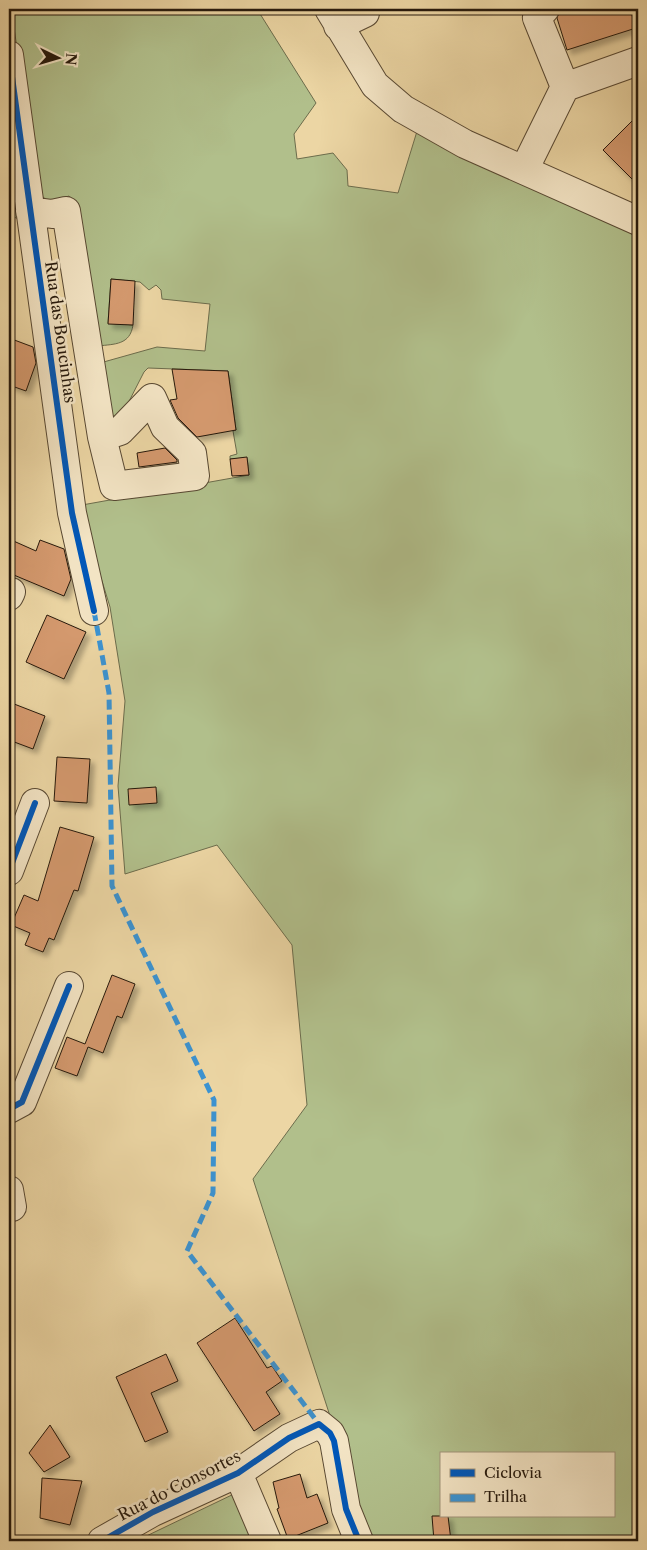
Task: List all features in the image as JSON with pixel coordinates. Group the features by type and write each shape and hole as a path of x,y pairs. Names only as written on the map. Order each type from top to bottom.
{"street":[{"path":"362,9 365,14 334,17 375,85 403,109 464,144 638,221"},
{"path":"545,9 537,18 565,87"},
{"name":"Rua das Boucinhas","path":"9,55 72,513 94,611"},
{"path":"524,170 565,87 638,61"},
{"path":"30,211 52,214 66,211 102,437"},
{"path":"9,871 35,803"},
{"path":"9,1109 22,1102 69,986"},
{"name":"Rua do Consortes","path":"102,1541 153,1512 238,1473 289,1438 319,1424 330,1434 334,1441 346,1509 359,1541"},
{"name":"Rua do Consortes","path":"238,1473 267,1541"}],"green space":[{"path":"11,9 257,9 316,103 294,134 297,159 333,153 347,170 348,186 398,193 418,128 638,227 638,1541 368,1541 330,1416 253,1179 307,1105 292,945 217,845 125,874 118,786 125,701 110,607 85,526 82,505 249,475 247,458 230,459 230,456 237,454 233,431 236,430 228,371 148,368 144,372 122,415 115,419 111,415 100,363 157,347 205,351 210,304 162,299 161,290 156,285 149,290 140,282 111,279 108,323 133,325 129,336 125,340 116,344 98,346 75,203 69,196 50,202 40,195"},
{"path":"9,171 19,174 26,222 9,215"},
{"path":"238,1492 258,1541 136,1541"}],"building":[{"path":"630,9 636,28 567,50 557,18 560,10"},
{"path":"638,115 638,185 603,150"},
{"path":"111,279 135,281 133,325 108,324"},
{"path":"9,338 33,347 36,363 26,391 9,385"},
{"path":"172,369 228,371 236,430 197,437 178,418 170,400 177,399"},
{"path":"165,448 177,462 139,467 137,453"},
{"path":"247,457 249,475 232,476 230,459"},
{"path":"9,539 36,551 40,540 64,549 71,579 64,596 9,573"},
{"path":"47,615 86,632 64,679 26,662"},
{"path":"9,702 45,716 33,749 9,740"},
{"path":"57,757 90,759 87,803 54,801"},
{"path":"156,787 157,803 129,805 128,789"},
{"path":"60,827 94,837 78,891 74,890 54,940 49,938 43,952 25,945 30,933 11,925 24,895 38,901"},
{"path":"112,975 135,984 122,1018 117,1016 103,1053 88,1047 77,1076 55,1068 67,1037 85,1044"},
{"path":"235,1318 267,1368 272,1366 282,1381 266,1392 280,1414 254,1431 197,1343"},
{"path":"166,1354 178,1381 151,1393 168,1432 145,1442 116,1377"},
{"path":"50,1425 70,1457 44,1472 29,1453"},
{"path":"300,1474 307,1498 317,1494 328,1523 288,1539 277,1509 279,1508 273,1482"},
{"path":"42,1478 82,1481 70,1525 40,1518"},
{"path":"432,1516 448,1518 451,1541 434,1541"}],"marked path":[{"path":"94,611 109,693 112,886 214,1100 213,1193 187,1251 319,1424"}],"cycle path":[{"path":"9,55 72,513 94,611"},
{"path":"9,871 35,803"},
{"path":"9,1109 22,1102 69,986"},
{"path":"102,1541 153,1512 238,1473 289,1438 319,1424 330,1433 334,1441 346,1509 359,1541"}]}
